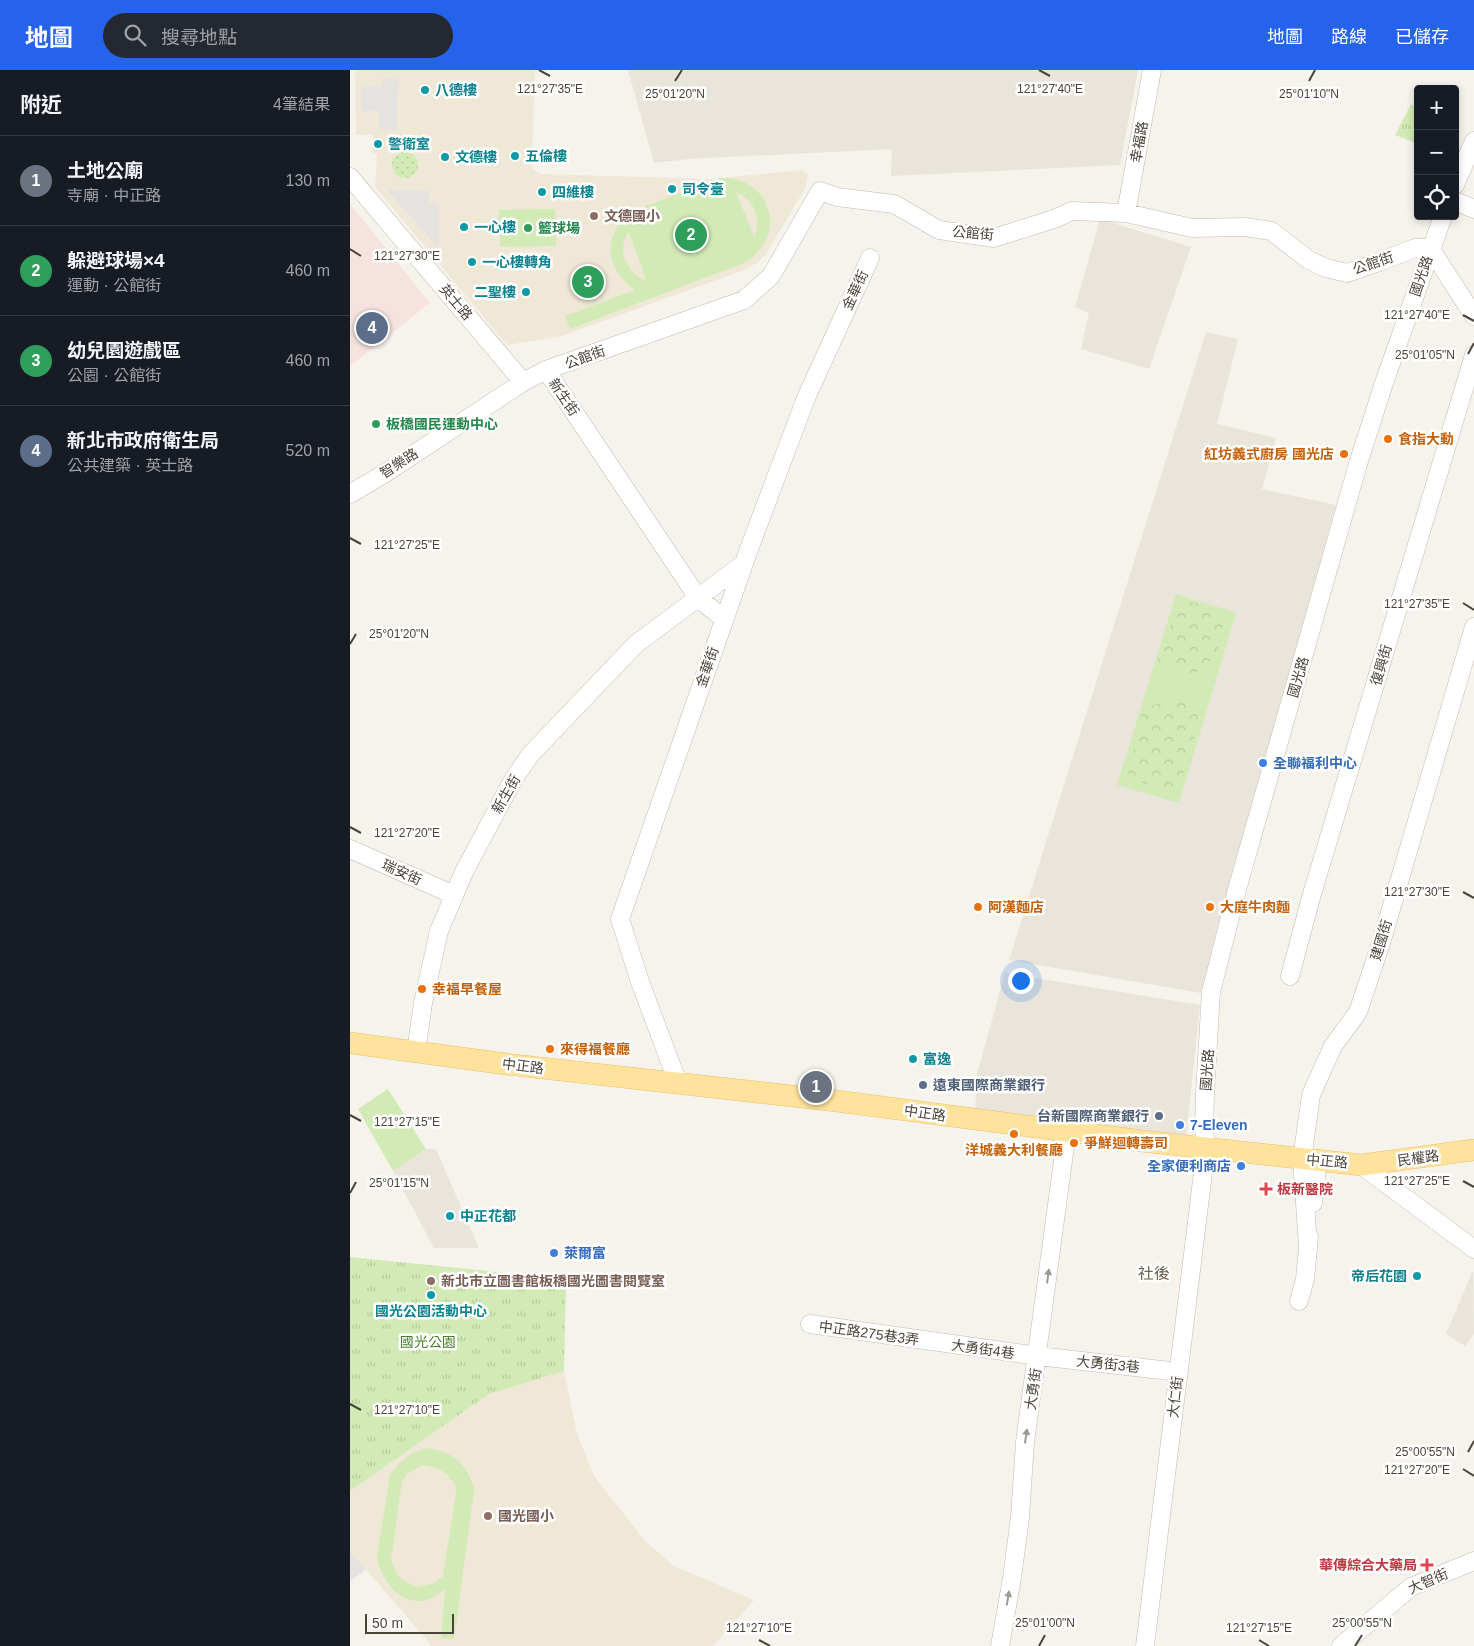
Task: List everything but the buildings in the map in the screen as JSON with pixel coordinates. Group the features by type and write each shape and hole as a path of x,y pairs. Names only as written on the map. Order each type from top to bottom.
{"main road":[{"name":"中正路","path":"350,1043 506,1064 737,1091 837,1100 1067,1132 1361,1165"},
{"name":"民權路","path":"1361,1165 1474,1150"}],"street":[{"name":"幸福路","path":"1126,213 1152,70"},
{"path":"1459,176 1474,141"},
{"name":"英士路","path":"350,177 523,382"},
{"name":"公館街","path":"523,382 546,370 744,300 771,276 820,191 837,197 894,204 939,230 994,238 1054,219 1072,211 1126,213 1192,228 1245,227 1271,231 1309,260 1326,268 1347,273 1415,248 1430,248"},
{"path":"1459,203 1474,209"},
{"name":"國光路","path":"1206,1148 1204,1130 1205,1093 1211,992 1252,836 1304,660 1358,464 1430,248 1441,220"},
{"path":"1430,248 1474,316"},
{"name":"金華街","path":"678,1083 640,982 620,919 743,564 806,398 870,258"},
{"name":"復興街","path":"1290,976 1312,894 1474,356"},
{"name":"新生街","path":"546,370 698,598 724,619"},
{"name":"智樂路","path":"350,494 387,472 523,382"},
{"name":"新生街","path":"416,1052 423,1003 438,931 464,872 513,780 530,755 636,644 743,564"},
{"name":"建國街","path":"1299,1301 1305,1279 1308,1247 1311,1095 1333,1046 1358,1012 1381,943 1474,627"},
{"name":"瑞安街","path":"350,849 454,895"},
{"name":"大勇街","path":"1000,1646 1020,1517 1025,1442 1067,1132"},
{"name":"大仁街","path":"1145,1646 1206,1148"},
{"name":"中正路","path":"1361,1165 1474,1249"},
{"name":"中正路275巷3弄","path":"810,1324 928,1341"},
{"name":"大勇街4巷","path":"928,1341 1038,1356"},
{"name":"大勇街3巷","path":"1038,1356 1178,1372"},
{"name":"大智街","path":"1341,1646 1399,1595 1411,1587 1474,1561"}],"shaded area":[{"name":"文德國小","path":"355,70 535,70 532,163 533,170 541,174 711,179 802,170 808,174 806,187 766,254 747,269 559,337 507,345 375,187 377,154 372,153 373,135 356,135"},
{"path":"628,70 1138,70 1120,165 891,176 892,149 689,159 654,163"},
{"path":"382,79 398,79 397,130 379,130 379,111 361,111 362,87 381,87"},
{"path":"386,189 429,191 429,202 438,204 439,248"},
{"path":"350,204 430,303 350,366"},
{"path":"1100,219 1191,247 1149,369 1081,349 1089,313 1075,307"},
{"path":"1206,332 1238,339 1217,424 1276,438 1262,489 1336,505 1201,993 1009,960"},
{"path":"1005,973 1200,1005 1186,1139 975,1115 977,1074"},
{"name":"中正花都","path":"426,1149 436,1149 479,1248 434,1248 393,1171"},
{"path":"1473,1270 1474,1334 1465,1346 1446,1334"},
{"name":"國光國小","path":"564,1371 577,1434 594,1476 645,1541 674,1566 754,1600 713,1646 432,1646 350,1551 350,1491 489,1394"},
{"path":"350,1551 366,1570 350,1581"}],"green space":[{"path":"1411,104 1414,106 1414,142 1395,135"},
{"path":"405,152 414,156 418,165 414,174 405,178 396,174 392,165 396,156"},
{"path":"720,178 738,180 752,187 762,197 768,210 770,224 767,238 758,252 744,263 570,329 565,316 635,290 625,282 618,272 613,262 611,251 616,230 633,211","holes":["736,192 743,195 755,211 757,224 754,237","629,232 646,279 645,280 633,272 625,260 623,246"]},
{"name":"籃球場","path":"555,209 556,246 500,247 499,210"},
{"path":"600,271 600,293 576,294 575,272"},
{"path":"1176,594 1236,613 1179,803 1117,785"},
{"path":"1180,600 1227,609 1216,656 1193,675 1156,663"},
{"path":"1176,699 1202,711 1178,794 1127,778 1143,708"},
{"path":"388,1089 426,1149 393,1171 358,1109"},
{"name":"國光公園","path":"350,1257 566,1279 564,1371 489,1394 350,1491"},
{"path":"426,1448 451,1455 457,1460 467,1472 474,1490 454,1639 441,1638 445,1589 432,1598 421,1601 403,1597 395,1591 383,1576 377,1557 390,1475 405,1458","holes":["422,1465 433,1467 442,1472 457,1487 443,1576 433,1584 416,1587 404,1581 397,1574 391,1560 402,1481 407,1474"]}],"place":[{"name":"八德樓","path":"425,90"},
{"name":"警衛室","path":"378,144"},
{"name":"五倫樓","path":"515,156"},
{"name":"文德樓","path":"445,157"},
{"name":"司令臺","path":"672,189"},
{"name":"四維樓","path":"542,192"},
{"name":"文德國小","path":"594,216"},
{"name":"一心樓","path":"464,227"},
{"name":"籃球場","path":"528,228"},
{"name":"躲避球場×4","path":"691,235"},
{"name":"一心樓轉角","path":"472,262"},
{"name":"幼兒園遊戲區","path":"588,282"},
{"name":"二聖樓","path":"526,292"},
{"name":"新北市政府衛生局","path":"372,328"},
{"name":"板橋國民運動中心","path":"376,424"},
{"name":"食指大動","path":"1388,439"},
{"name":"紅坊義式廚房 國光店","path":"1344,454"},
{"name":"全聯福利中心","path":"1263,763"},
{"name":"阿漢麵店","path":"978,907"},
{"name":"大庭牛肉麵","path":"1210,907"},
{"name":"幸福早餐屋","path":"422,989"},
{"name":"來得福餐廳","path":"550,1049"},
{"name":"富逸","path":"913,1059"},
{"name":"遠東國際商業銀行","path":"923,1085"},
{"name":"土地公廟","path":"816,1087"},
{"name":"台新國際商業銀行","path":"1159,1116"},
{"name":"7-Eleven","path":"1180,1125"},
{"name":"洋城義大利餐廳","path":"1014,1134"},
{"name":"爭鮮迴轉壽司","path":"1074,1143"},
{"name":"全家便利商店","path":"1241,1166"},
{"name":"板新醫院","path":"1266,1189"},
{"name":"中正花都","path":"450,1216"},
{"name":"萊爾富","path":"554,1253"},
{"name":"帝后花園","path":"1417,1276"},
{"name":"新北市立圖書館板橋國光圖書閱覽室","path":"431,1281"},
{"name":"國光公園活動中心","path":"431,1295"},
{"name":"國光國小","path":"488,1516"},
{"name":"華傳綜合大藥局","path":"1427,1565"}],"district":[{"name":"社後","path":"1154,1273"}]}
